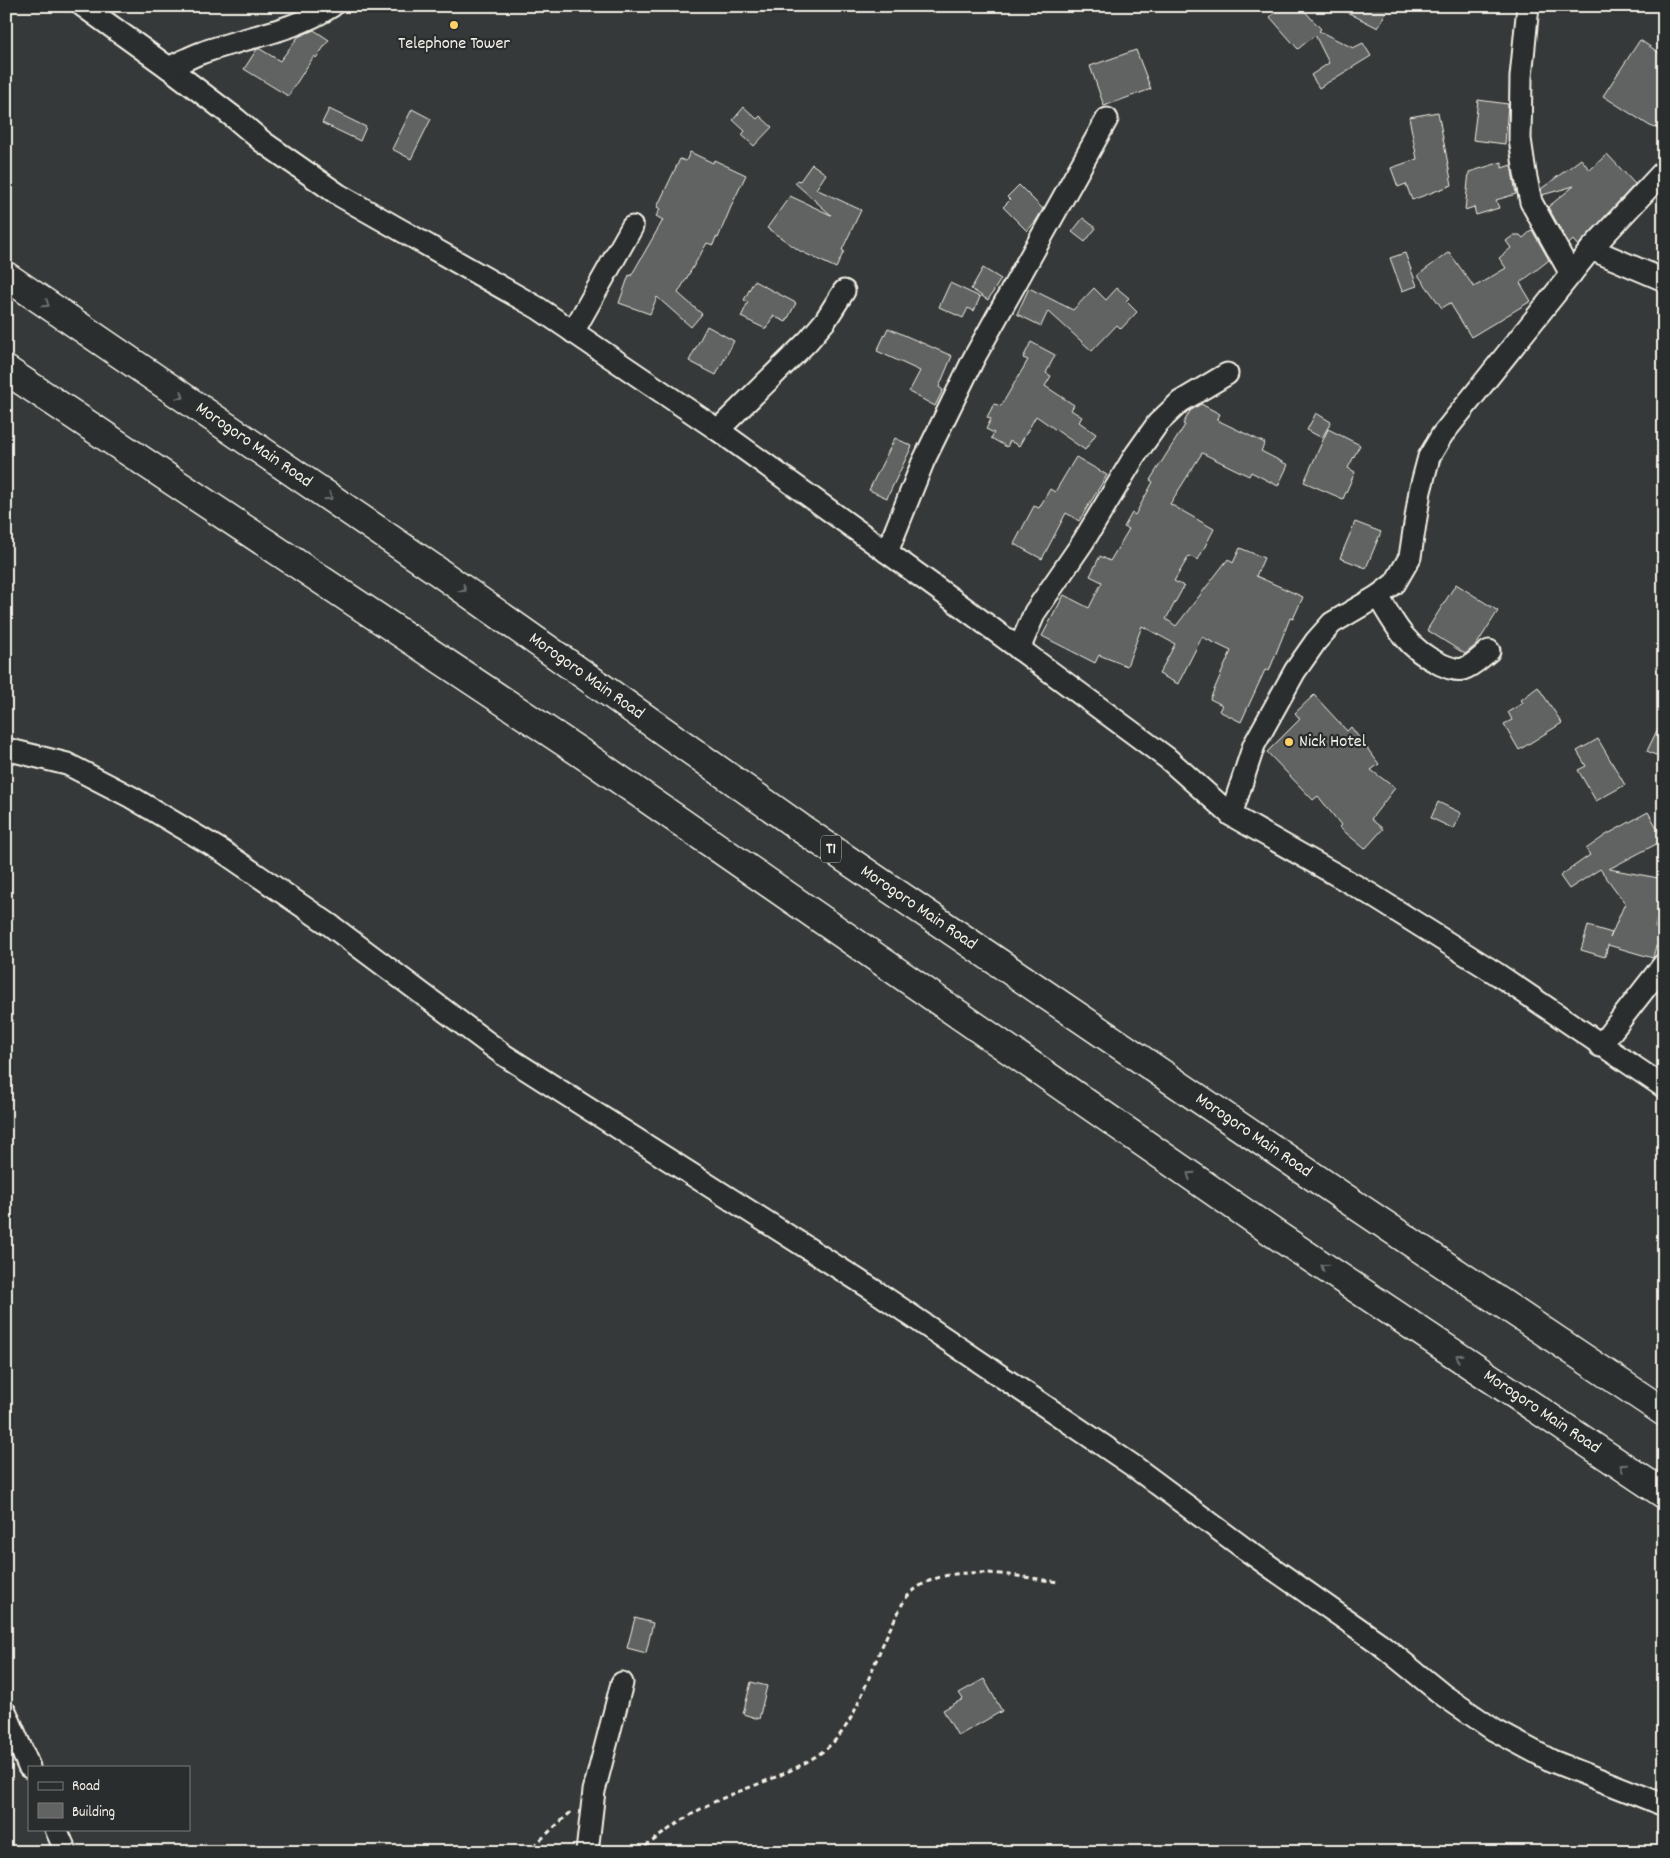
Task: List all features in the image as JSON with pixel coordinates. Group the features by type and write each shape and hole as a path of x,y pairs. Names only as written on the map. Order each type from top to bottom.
{"highway":[{"name":"Morogoro Main Road","path":"6,276 433,568 802,829 1664,1412"},
{"name":"Morogoro Main Road","path":"6,370 590,759 1278,1236 1664,1494"}],"street":[{"path":"83,6 169,68 263,142 339,195 538,308 718,430 1167,758 1231,814 1370,894 1497,974 1600,1046 1664,1087"},
{"path":"169,68 199,53 283,30 318,15 332,6"},
{"path":"1528,6 1521,77 1520,139 1524,165 1531,202 1571,274"},
{"path":"887,552 923,462 974,358 1107,119"},
{"path":"1231,814 1254,746 1295,671 1316,641 1332,623 1378,596 1395,583 1410,557 1420,491 1429,457 1442,435 1591,250 1664,171"},
{"path":"574,332 632,227"},
{"path":"1591,250 1664,280"},
{"path":"718,430 808,341 844,291"},
{"path":"1019,649 1035,612 1083,542 1136,454 1158,423 1180,402 1227,374"},
{"path":"1378,596 1405,639 1424,657 1448,668 1462,670 1489,651"},
{"path":"6,749 67,764 131,797 222,850 330,925 504,1055 867,1285 1132,1465 1379,1644 1442,1695 1494,1730 1552,1762 1664,1804"},
{"path":"1600,1046 1664,964"},
{"path":"587,1852 594,1791 622,1683"},
{"path":"6,1713 29,1766"},
{"path":"56,1830 66,1852"}],"path":[{"path":"638,1852 658,1836 705,1807 802,1764 826,1748 841,1734 853,1717 891,1626 905,1599 920,1586 962,1572 983,1572 1058,1582"},
{"path":"527,1852 594,1791"}],"building":[{"path":"1282,6 1300,6 1321,29 1319,31 1353,48 1363,43 1371,56 1319,88 1311,75 1329,63 1315,35 1298,49 1270,17"},
{"path":"1335,6 1389,6 1378,28"},
{"path":"314,30 329,40 316,58 314,56 288,96 244,69 257,49 280,61 298,37"},
{"path":"1640,40 1664,56 1664,131 1650,126 1603,96"},
{"path":"1136,50 1151,89 1104,106 1090,66"},
{"path":"1478,100 1508,104 1505,144 1473,140"},
{"path":"744,107 757,119 760,116 772,127 754,146 742,135 745,131 733,120"},
{"path":"329,109 366,127 360,141 322,123"},
{"path":"412,109 431,119 411,159 392,149"},
{"path":"1438,112 1452,185 1412,200 1406,184 1398,187 1391,168 1417,159 1409,117"},
{"path":"690,152 713,163 714,160 746,175 718,238 716,237 713,245 707,243 678,293 702,314 691,327 657,297 650,314 619,303 629,275 631,276 663,220 656,216 660,209 657,207 680,159 686,161"},
{"path":"1607,154 1635,184 1578,246 1573,240 1569,244 1548,207 1574,186 1542,195 1541,189 1581,159 1590,170"},
{"path":"1502,162 1502,168 1511,165 1516,194 1496,200 1499,208 1476,215 1474,207 1465,210 1469,172"},
{"path":"812,164 826,174 816,189 861,210 842,250 844,251 836,268 800,251 767,228 790,196 831,215 795,183 797,180 800,181"},
{"path":"1019,185 1043,209 1027,231 1003,207 1010,200 1007,197"},
{"path":"1083,218 1096,228 1085,242 1072,232"},
{"path":"1532,230 1549,260 1520,283 1531,301 1471,337 1450,303 1442,308 1418,275 1449,252 1474,287 1506,268 1499,258 1511,248 1506,241 1514,235 1520,235 1523,238"},
{"path":"1405,253 1417,286 1402,291 1390,258"},
{"path":"983,268 1001,279 988,300 971,289"},
{"path":"754,281 796,303 786,322 773,316 766,329 741,317 748,302 744,300"},
{"path":"950,283 980,297 974,311 968,308 963,318 939,307"},
{"path":"1029,288 1073,310 1094,288 1106,300 1117,288 1129,298 1126,301 1137,312 1121,329 1117,325 1092,351 1048,311 1041,326 1017,314"},
{"path":"707,326 734,341 716,375 689,361"},
{"path":"888,328 952,356 939,387 943,390 935,406 909,392 920,371 877,351"},
{"path":"1031,342 1055,355 1046,373 1051,376 1045,386 1074,405 1071,410 1082,417 1079,422 1096,434 1085,450 1036,416 1019,446 1010,441 1007,447 991,438 994,433 986,429 991,419 987,417 994,404 1001,406 1028,360 1023,358"},
{"path":"1201,404 1220,414 1217,420 1265,443 1261,451 1288,465 1278,486 1251,472 1249,476 1202,453 1170,504 1214,529 1198,560 1189,556 1174,581 1184,586 1166,619 1176,626 1228,559 1233,563 1240,548 1264,558 1256,576 1303,597 1293,619 1290,618 1269,671 1265,670 1241,722 1219,711 1222,705 1210,699 1231,651 1202,637 1178,684 1159,674 1175,644 1142,626 1127,666 1099,655 1095,663 1042,636 1064,595 1089,608 1102,582 1090,576 1100,556 1110,561 1129,529 1124,527 1132,513 1135,515 1153,482 1150,480 1185,425 1183,424 1190,411"},
{"path":"1316,413 1331,422 1322,438 1307,430"},
{"path":"1328,429 1360,445 1348,468 1355,472 1343,499 1304,482"},
{"path":"895,438 912,446 887,498 869,490"},
{"path":"1076,457 1107,475 1079,521 1066,513 1042,559 1014,544 1034,506 1039,508 1050,489 1055,492"},
{"path":"1355,522 1381,532 1366,568 1340,558"},
{"path":"1456,584 1498,611 1477,644 1465,654 1427,630"},
{"path":"1538,687 1562,723 1519,750 1504,724 1512,720 1508,712 1523,703 1521,700"},
{"path":"1314,695 1347,731 1351,727 1379,764 1371,770 1395,788 1371,819 1383,829 1365,849 1339,827 1341,825 1318,796 1313,800 1267,752 1300,719 1295,713"},
{"path":"1664,716 1664,759 1647,751"},
{"path":"1598,739 1625,785 1596,801 1578,770 1586,766 1577,751"},
{"path":"1438,802 1461,813 1454,829 1431,818"},
{"path":"1648,812 1664,840 1609,869 1664,879 1655,928 1664,930 1664,948 1656,946 1653,958 1608,945 1605,957 1581,950 1588,926 1612,933 1610,938 1625,903 1600,869 1569,889 1560,876 1590,855 1586,849 1606,835"},
{"path":"635,1618 653,1623 646,1653 627,1648"},
{"path":"984,1679 1002,1711 958,1736 943,1710 963,1699 959,1693"},
{"path":"751,1682 767,1686 759,1719 743,1714"}],"place":[{"name":"Telephone Tower","path":"454,25"},
{"name":"Nick Hotel","path":"1289,742"}]}
